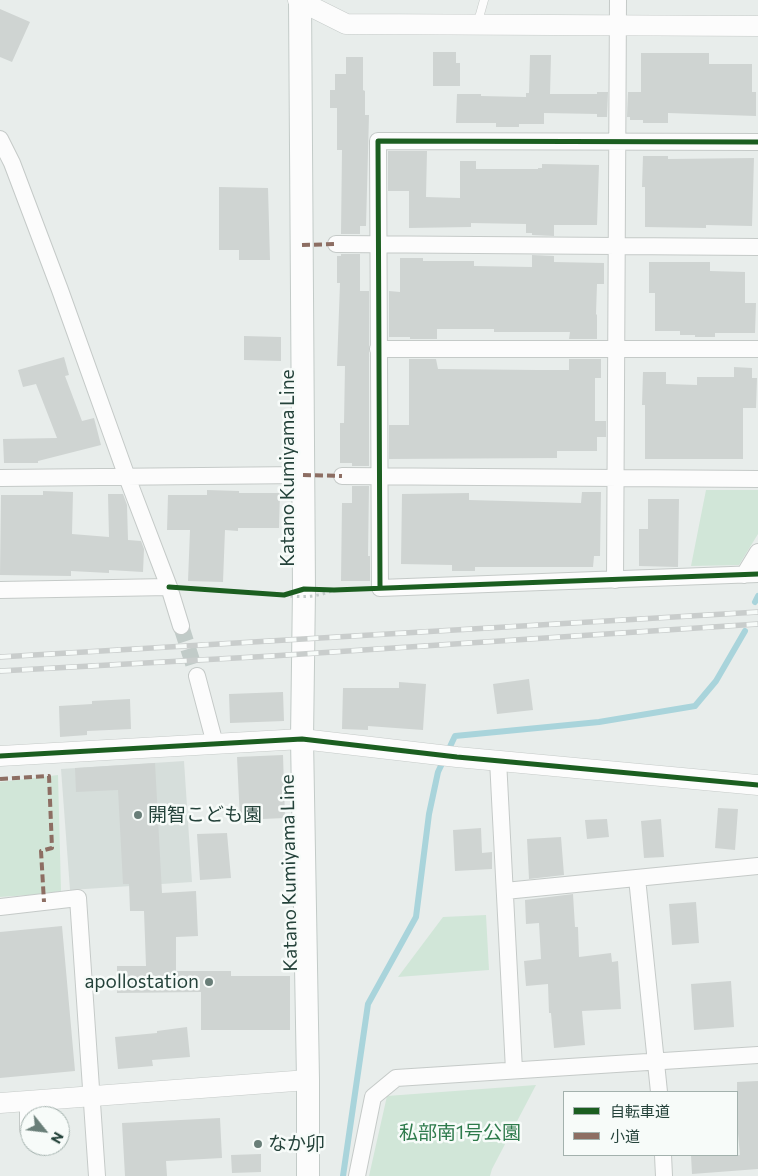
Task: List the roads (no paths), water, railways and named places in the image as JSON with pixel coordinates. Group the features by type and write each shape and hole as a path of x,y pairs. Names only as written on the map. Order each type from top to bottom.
{"main road":[{"name":"Katano Kumiyama Line","path":"299,1 303,475 294,592 302,739 308,1176"}],"street":[{"path":"615,580 618,0"},
{"path":"299,1 346,24 758,26"},
{"path":"0,139 12,163 60,290 127,477 170,587 181,626"},
{"path":"758,142 378,141 380,588 751,575 758,552"},
{"path":"336,244 758,247"},
{"path":"378,349 758,349"},
{"path":"0,478 303,475"},
{"path":"342,476 758,479"},
{"path":"0,590 170,587"},
{"path":"197,676 215,744"},
{"path":"0,756 302,739 457,757 758,785"},
{"path":"498,760 514,1070"},
{"path":"505,891 758,866"},
{"path":"637,878 659,1091"},
{"path":"0,907 78,898 97,1176"},
{"path":"357,1176 373,1097 396,1078 758,1055"},
{"path":"0,1103 308,1080"},
{"path":"28,1101 28,1106"},
{"path":"663,1156 664,1176"}],"lane":[{"path":"477,25 484,0"}],"waterway":[{"path":"755,602 758,596"},
{"path":"343,1176 368,1004 416,917 429,814 438,772 455,736 599,722 695,706 716,681 745,631"}],"tunnel":[{"path":"181,626 197,676"}],"railway":[{"path":"0,657 758,612"},
{"path":"0,671 272,656 758,624"}],"place":[{"name":"開智こども園","path":"138,815"},
{"name":"apollostation","path":"209,982"},
{"name":"なか卯","path":"258,1144"}],"park label":[{"name":"私部南1号公園","path":"460,1133"}]}
